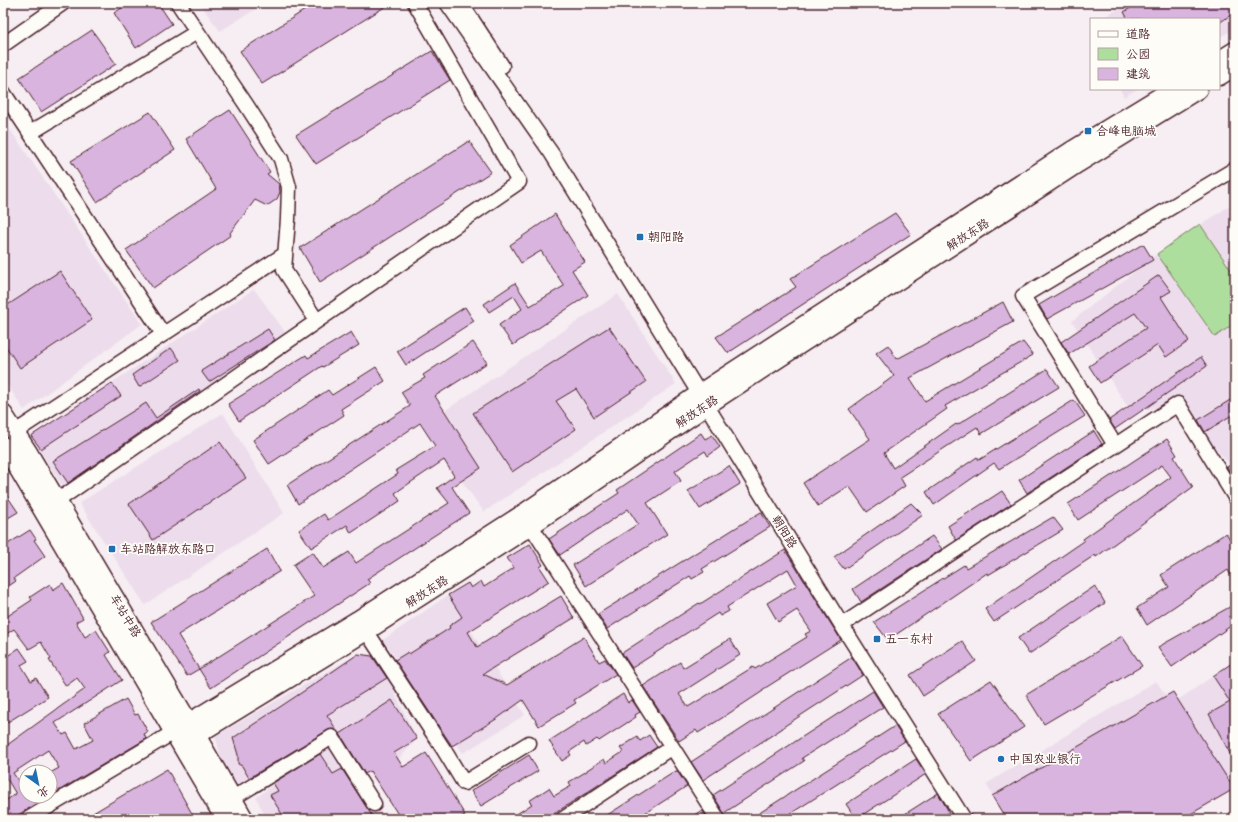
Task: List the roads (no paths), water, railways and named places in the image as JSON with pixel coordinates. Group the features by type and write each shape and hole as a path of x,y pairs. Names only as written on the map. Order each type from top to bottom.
{"main road":[{"path":"1220,60 1235,51"},
{"path":"1220,75 1235,66"},
{"name":"解放东路","path":"186,730 362,625 527,520 1070,152 1171,90"},
{"name":"解放东路","path":"706,398 1196,90"},
{"name":"车站中路","path":"3,414 57,501 186,730 225,819"},
{"name":"车站中路","path":"3,446 186,730 233,798 244,819"}],"street":[{"path":"3,45 63,3"},
{"path":"178,3 282,159 289,187 284,270 316,321"},
{"path":"57,501 518,182 415,3"},
{"name":"朝阳路","path":"448,3 552,154 973,819"},
{"name":"朝阳路","path":"460,3 558,150 845,630 964,819"},
{"path":"30,132 197,32"},
{"path":"3,92 163,334"},
{"path":"1115,445 1023,296 1235,169"},
{"path":"15,432 285,254"},
{"path":"848,621 1178,404 1235,497"},
{"path":"527,520 718,819"},
{"path":"362,625 464,783 529,743"},
{"path":"28,819 186,730"},
{"path":"233,798 332,737 374,804"},
{"path":"563,819 672,747"}],"place":[{"name":"合峰电脑城","path":"1088,131"},
{"name":"朝阳路","path":"640,237"},
{"name":"车站路解放东路口","path":"112,549"},
{"name":"五一东村","path":"877,639"},
{"name":"中国农业银行","path":"1001,759"}]}
